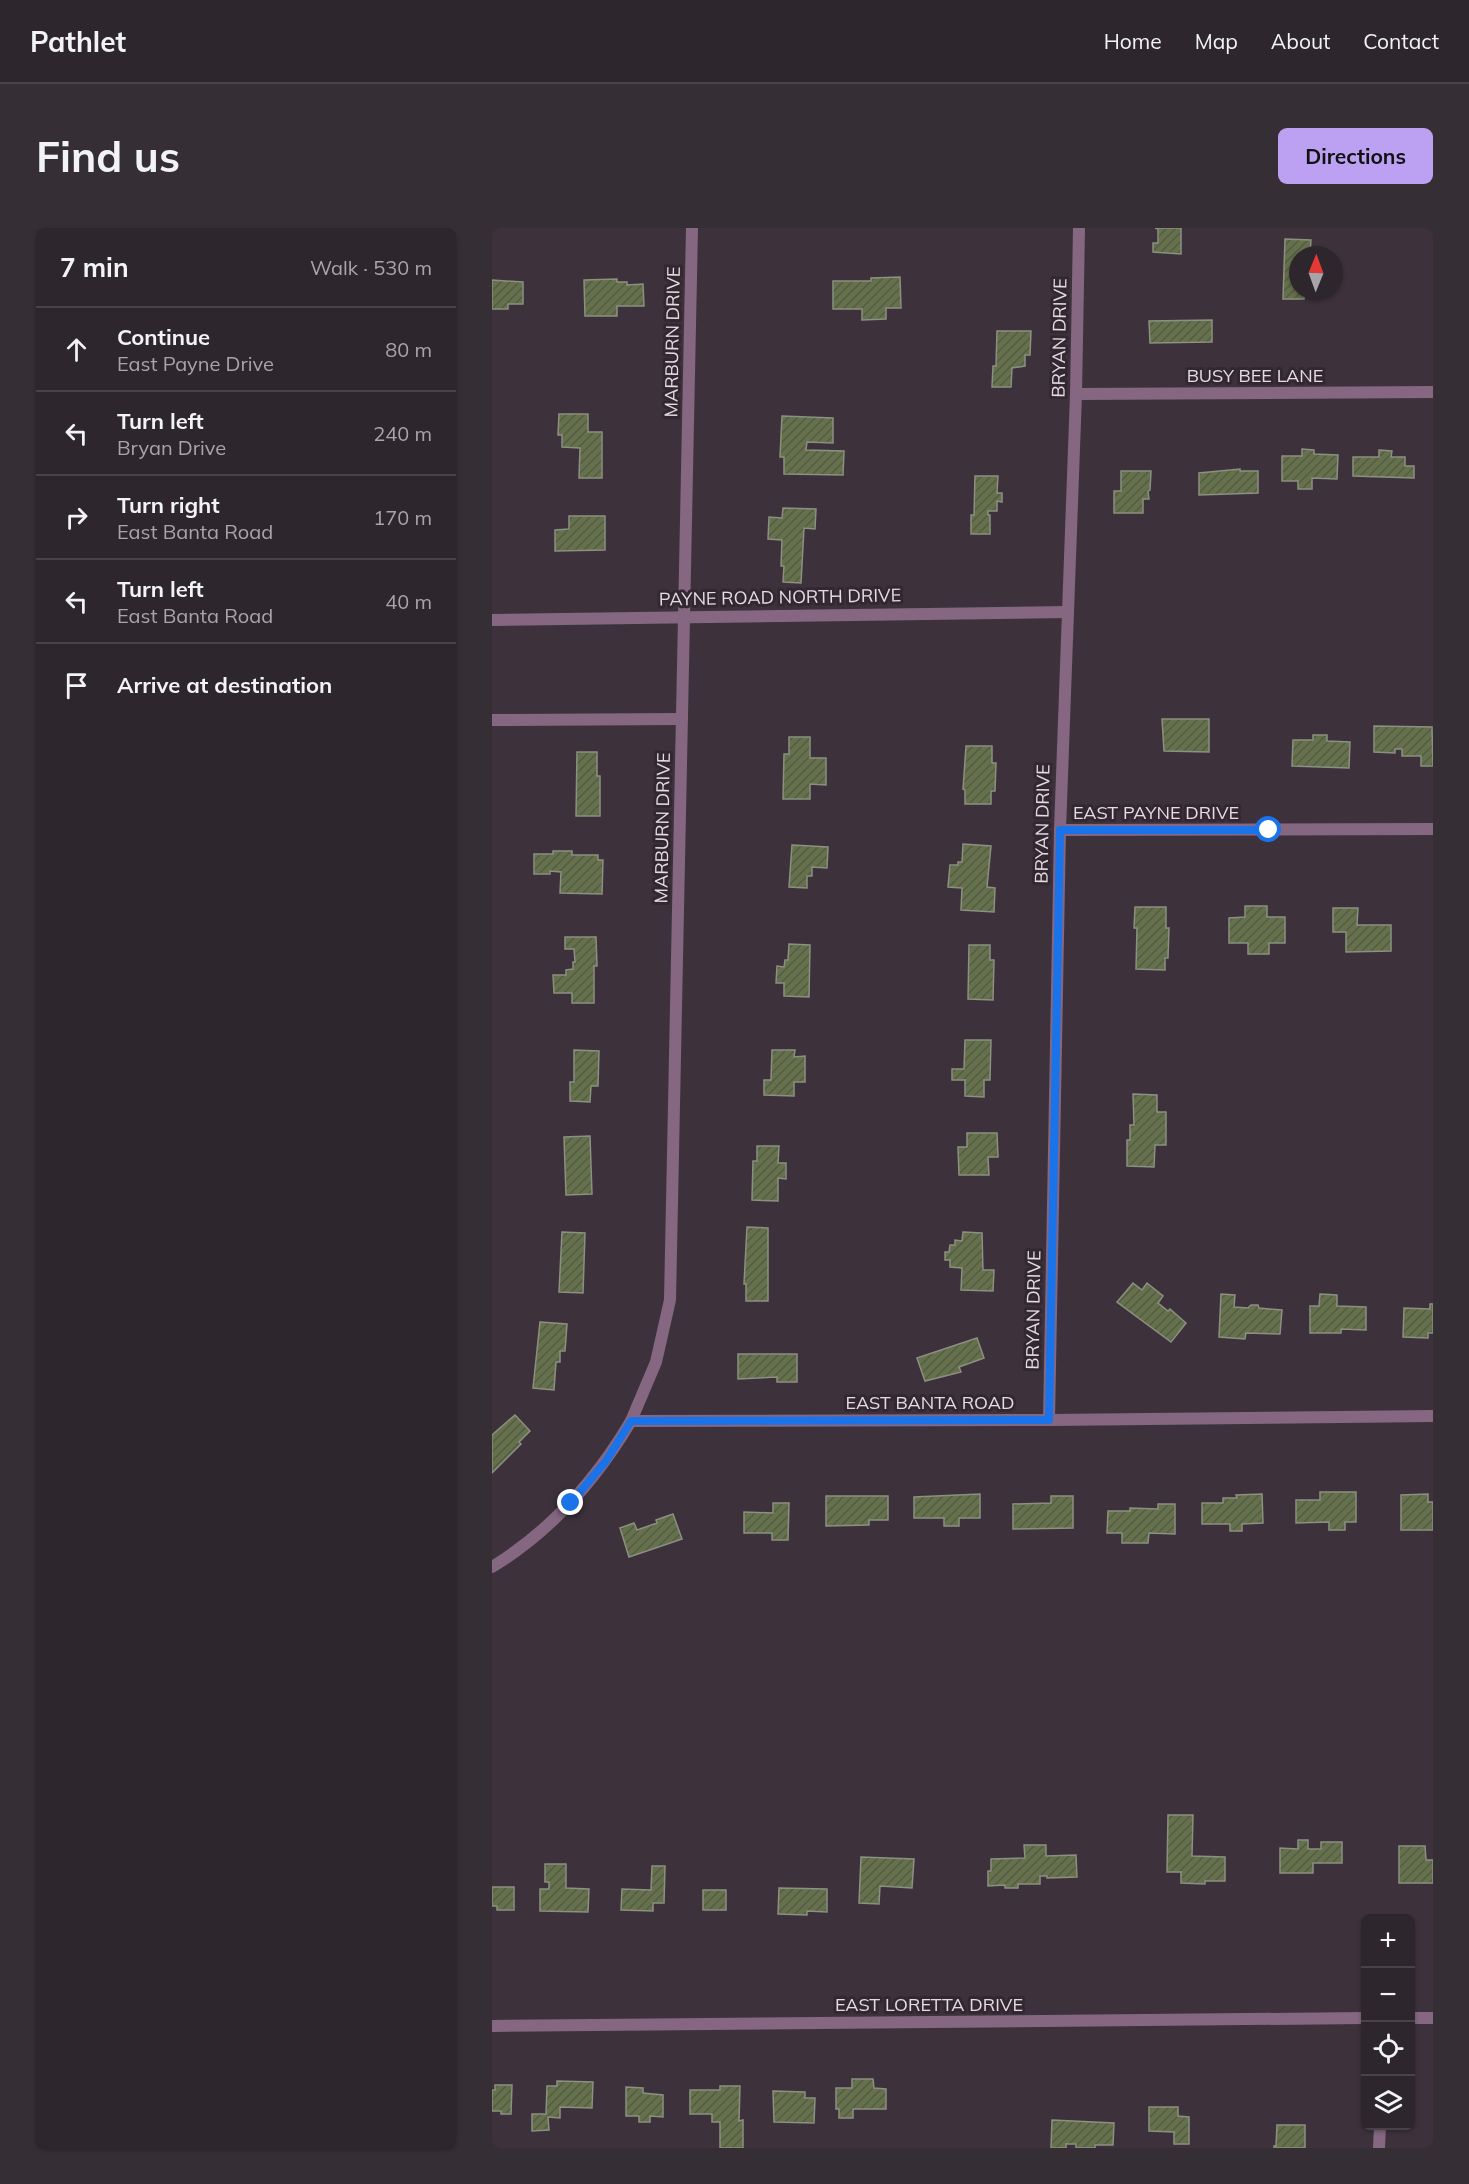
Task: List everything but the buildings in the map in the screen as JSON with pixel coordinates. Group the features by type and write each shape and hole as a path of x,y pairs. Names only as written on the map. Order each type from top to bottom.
{"street":[{"name":"MARBURN DRIVE","path":"631,1421 656,1362 670,1300 692,228"},
{"name":"BRYAN DRIVE","path":"1049,1420 1060,830 1080,228"},
{"name":"BUSY BEE LANE","path":"1076,394 1433,392"},
{"name":"PAYNE ROAD NORTH DRIVE","path":"492,620 1068,612"},
{"path":"492,720 682,718"},
{"name":"EAST PAYNE DRIVE","path":"1060,830 1433,829"},
{"name":"EAST BANTA ROAD","path":"631,1421 1433,1416"},
{"path":"492,1568 526,1545 571,1503 606,1461 631,1421"},
{"name":"EAST LORETTA DRIVE","path":"492,2026 1361,2018"},
{"path":"1415,2018 1433,2018"},
{"path":"1380,2130 1380,2148"}],"route":[{"path":"571,1503 606,1461 631,1421 1049,1420 1060,830 1269,830"}]}
